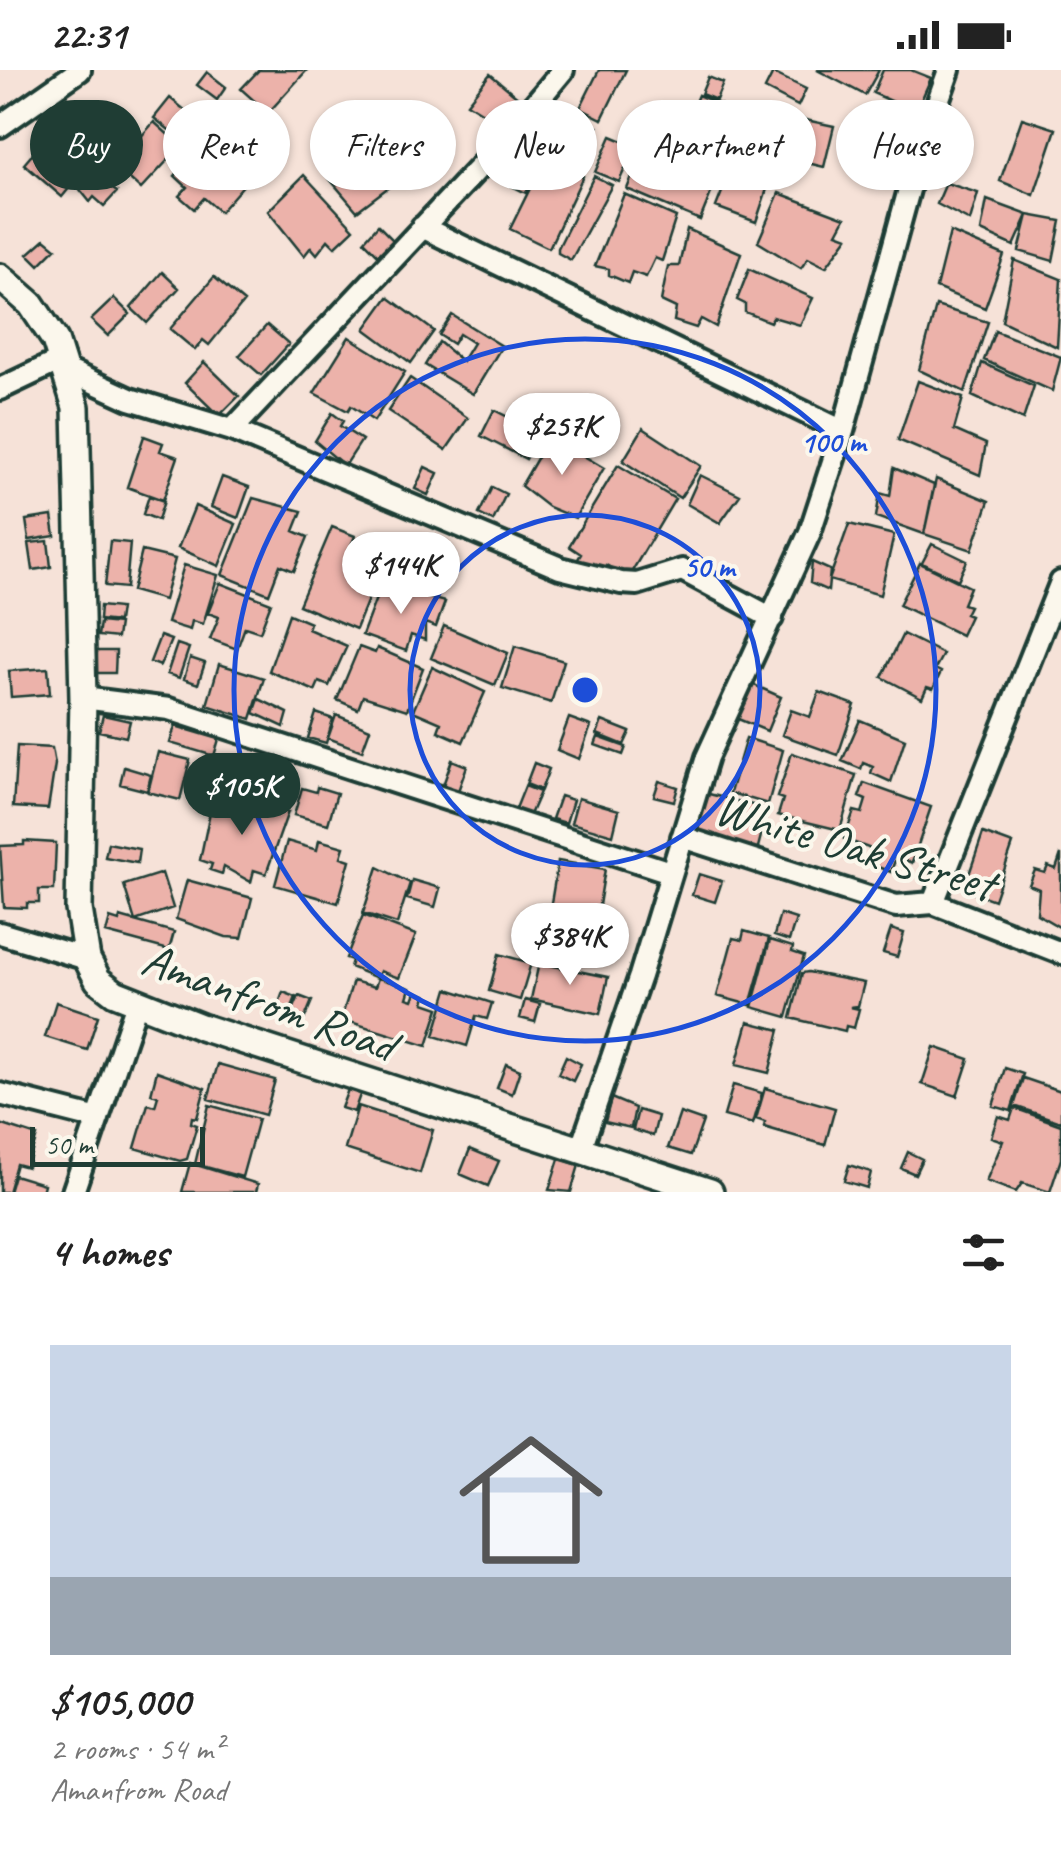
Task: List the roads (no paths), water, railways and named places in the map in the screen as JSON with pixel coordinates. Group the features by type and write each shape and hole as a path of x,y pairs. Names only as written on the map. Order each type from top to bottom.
{"street":[{"path":"0,126 80,70"},
{"path":"232,430 504,141 562,70"},
{"path":"581,1148 726,709 810,532 843,430 916,164 949,70"},
{"path":"422,227 843,430"},
{"name":"Amanfrom Road","path":"0,277 31,304 65,364 79,442 83,698 79,909 87,959 98,980 137,1002 405,1097 581,1148 710,1192"},
{"path":"0,389 65,364 130,399 232,430 560,568 601,580 637,584 682,570 772,618"},
{"path":"932,903 1061,582"},
{"path":"83,698 169,709 670,872"},
{"name":"White Oak Street","path":"682,838 896,906 932,903 1061,953"},
{"path":"0,933 87,959"},
{"path":"72,1192 137,1002"},
{"path":"0,1094 98,1119"}]}
